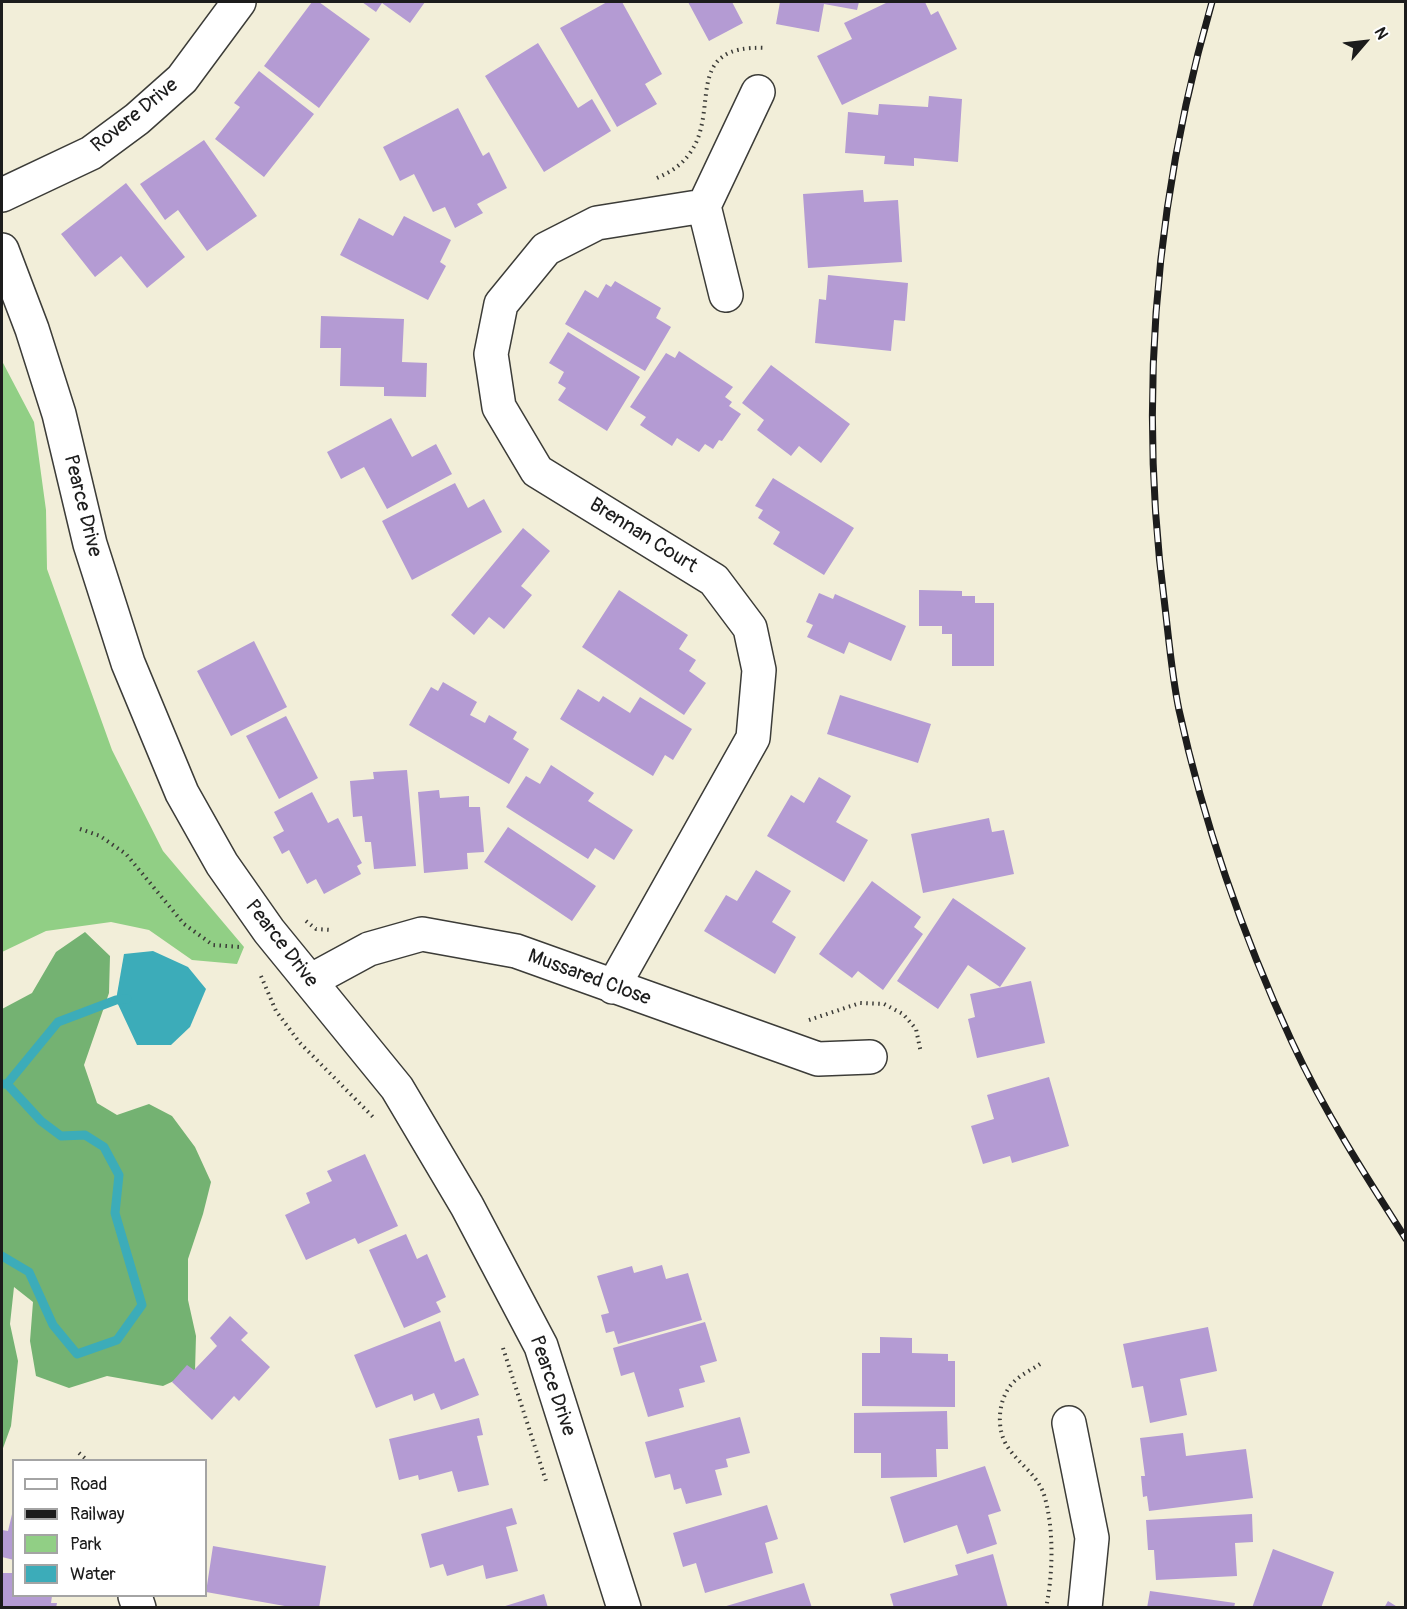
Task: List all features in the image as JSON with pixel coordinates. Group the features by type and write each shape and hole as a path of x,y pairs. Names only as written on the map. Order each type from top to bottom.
{"street":[{"name":"Rovere Drive","path":"2,195 91,153 137,119 182,79 239,2"},
{"path":"726,295 705,206 758,92"},
{"name":"Brennan Court","path":"612,987 753,738 759,670 750,628 714,580 537,471 499,407 491,354 501,304 546,249 597,223 705,206"},
{"name":"Pearce Drive","path":"2,250 32,329 59,414 90,544 128,663 182,793 222,864 269,931 397,1089 467,1206 541,1346 624,1608"},
{"name":"Mussared Close","path":"310,981 369,949 422,934 516,951 818,1059 870,1057"},
{"path":"1070,1423 1092,1538 1085,1608"}],"path":[{"path":"651,181 676,169 691,151 700,125 704,91 710,69 725,54 746,47 766,48"},
{"path":"80,829 100,836 126,854 184,924 213,945 244,947"},
{"path":"302,917 316,929 329,931 338,927"},
{"path":"259,972 276,1011 300,1043 378,1122"},
{"path":"802,1020 860,1003 884,1004 903,1014 916,1029 921,1053"},
{"path":"501,1344 548,1487"},
{"path":"1040,1364 1015,1380 1004,1396 999,1421 1007,1446 1036,1478 1045,1497 1050,1541 1046,1608"},
{"path":"79,1453 85,1459"}],"green space":[{"path":"2,361 34,422 46,510 47,569 112,750 163,851 244,947 237,964 192,960 149,930 111,922 46,931 2,952"},
{"path":"85,932 110,956 109,993 84,1065 97,1103 117,1115 149,1104 172,1116 195,1147 211,1182 188,1259 188,1300 196,1336 195,1371 163,1386 107,1376 69,1388 36,1376 30,1341 33,1302 14,1287 10,1324 18,1361 11,1426 2,1451 2,1009 32,993 56,952"}],"water":[{"path":"153,951 188,967 206,989 190,1027 171,1045 137,1045 116,1000 124,954"}],"building":[{"path":"312,2 319,2 370,39 319,108 264,66"},
{"path":"362,2 425,2 410,23 382,3 376,12"},
{"path":"607,2 622,2 662,74 645,84 657,104 617,127 560,28"},
{"path":"688,2 732,2 743,23 709,41"},
{"path":"780,2 859,2 857,10 824,4 819,32 776,24"},
{"path":"888,2 925,2 931,15 938,11 957,49 842,105 817,56 852,39 844,23"},
{"path":"538,43 578,108 592,99 611,131 544,172 485,76"},
{"path":"259,71 314,114 264,177 215,139 240,107 234,103"},
{"path":"929,96 962,99 958,162 914,158 914,166 884,164 885,156 845,153 848,112 878,115 879,104 928,107"},
{"path":"458,108 483,156 489,152 507,188 477,204 483,213 455,228 445,207 433,212 414,174 400,181 383,147"},
{"path":"204,140 257,216 207,251 178,210 165,220 140,184"},
{"path":"126,183 185,257 147,288 121,256 95,277 61,234"},
{"path":"863,190 864,202 898,200 902,262 808,268 803,194"},
{"path":"404,216 451,240 440,262 446,266 428,300 340,255 359,218 393,236"},
{"path":"828,275 908,283 905,321 894,320 891,351 815,343 819,299 826,300"},
{"path":"615,281 661,308 656,318 671,327 645,371 565,324 585,290 598,298 606,284 611,287"},
{"path":"321,316 404,319 402,362 427,363 426,397 384,396 384,387 340,386 341,348 320,348"},
{"path":"568,332 640,377 607,431 558,400 566,388 558,383 564,372 549,363"},
{"path":"679,351 733,387 725,397 732,402 729,406 741,414 722,441 719,440 713,449 705,444 699,452 677,438 672,446 640,425 646,417 630,407 666,353 675,358"},
{"path":"771,365 850,424 821,463 799,446 791,456 757,430 764,420 742,403"},
{"path":"391,418 412,457 436,444 452,474 387,509 364,467 341,479 327,452"},
{"path":"773,478 854,528 824,575 773,544 780,532 758,518 763,510 755,506"},
{"path":"455,483 468,508 484,499 502,532 412,580 382,521"},
{"path":"523,528 550,551 521,586 532,595 504,629 489,617 474,635 451,615"},
{"path":"619,590 688,635 679,649 696,660 689,671 706,683 684,715 582,647"},
{"path":"919,590 962,591 962,596 975,596 975,603 994,603 994,666 952,666 952,634 942,634 942,626 919,626"},
{"path":"819,593 833,599 835,594 906,626 891,661 849,642 844,654 807,637 813,625 806,622"},
{"path":"254,641 287,707 231,736 197,671"},
{"path":"443,682 477,702 470,715 485,723 489,715 517,732 513,739 529,749 509,784 409,725 431,687 438,691"},
{"path":"578,689 599,702 603,696 630,713 640,697 692,729 673,760 665,755 653,776 560,719"},
{"path":"840,695 931,724 918,763 827,734"},
{"path":"286,716 318,778 279,799 246,736"},
{"path":"551,765 594,793 588,801 633,830 614,860 595,848 588,859 506,807 526,776 540,784"},
{"path":"407,770 416,866 374,869 371,842 365,842 362,816 353,817 350,781 374,779 373,772"},
{"path":"819,777 851,796 836,822 868,840 844,882 767,836 791,795 804,803"},
{"path":"439,790 440,798 469,796 469,807 480,807 484,852 467,853 468,869 424,873 418,792"},
{"path":"312,792 328,823 338,818 362,863 357,866 361,874 324,894 316,879 307,884 289,850 282,854 273,837 284,831 274,812"},
{"path":"989,818 992,832 1004,830 1014,874 923,893 911,834"},
{"path":"508,827 596,886 572,921 484,862"},
{"path":"756,870 791,891 772,922 796,937 775,974 704,931 726,895 737,901"},
{"path":"872,881 921,917 914,927 923,934 883,990 858,971 852,978 819,954"},
{"path":"953,898 1026,948 1000,987 968,965 938,1009 897,981"},
{"path":"1031,981 1045,1043 977,1058 968,1019 975,1017 970,994"},
{"path":"1049,1077 1069,1146 1012,1163 1010,1156 983,1164 971,1126 994,1119 987,1095"},
{"path":"365,1154 398,1226 358,1244 355,1238 306,1260 285,1215 310,1203 306,1193 332,1181 327,1171"},
{"path":"406,1234 417,1259 427,1254 446,1297 436,1302 441,1312 404,1328 369,1250"},
{"path":"662,1265 666,1279 688,1273 702,1320 618,1344 614,1331 606,1333 601,1315 609,1313 597,1276 632,1266 634,1273"},
{"path":"230,1316 248,1333 241,1340 270,1367 239,1401 234,1396 212,1420 172,1382 187,1365 194,1370 217,1346 210,1338"},
{"path":"440,1321 455,1362 464,1358 479,1395 441,1410 434,1393 414,1401 412,1394 376,1408 354,1355"},
{"path":"705,1322 717,1361 700,1366 705,1382 679,1389 684,1407 648,1417 634,1372 621,1376 613,1348"},
{"path":"1208,1327 1217,1371 1180,1379 1187,1415 1150,1423 1143,1386 1132,1388 1123,1344"},
{"path":"880,1337 912,1338 912,1353 948,1354 948,1361 955,1361 955,1407 862,1406 862,1353 880,1353"},
{"path":"947,1411 948,1449 936,1449 937,1477 881,1478 881,1453 854,1453 854,1413"},
{"path":"740,1417 750,1453 726,1459 728,1467 715,1470 722,1495 686,1504 681,1488 674,1490 670,1474 655,1478 645,1442"},
{"path":"479,1418 483,1435 477,1436 489,1485 458,1492 452,1471 419,1480 418,1475 399,1480 389,1439"},
{"path":"1183,1433 1186,1456 1246,1449 1253,1498 1149,1511 1147,1496 1143,1497 1141,1476 1145,1476 1140,1438"},
{"path":"985,1466 1001,1511 988,1515 997,1544 967,1554 957,1525 904,1543 890,1497"},
{"path":"767,1505 778,1539 765,1543 773,1573 705,1593 696,1563 683,1567 673,1533"},
{"path":"512,1508 517,1524 506,1527 518,1571 486,1579 483,1565 447,1576 443,1564 430,1568 421,1534"},
{"path":"12,1514 12,1560 2,1557 2,1530 8,1531"},
{"path":"1252,1514 1253,1542 1235,1543 1237,1576 1156,1580 1154,1550 1148,1550 1146,1520"},
{"path":"213,1546 326,1566 319,1608 296,1608 207,1592"},
{"path":"1273,1549 1334,1572 1321,1608 1252,1608"},
{"path":"993,1554 1008,1608 894,1608 890,1594 958,1575 955,1565"},
{"path":"2,1573 12,1573 12,1597 52,1597 51,1603 57,1603 56,1608 2,1608"},
{"path":"804,1583 812,1608 723,1608 723,1607"},
{"path":"1150,1591 1235,1603 1234,1608 1147,1608"},
{"path":"544,1594 548,1608 502,1608 502,1607"},
{"path":"1388,1601 1399,1608 1384,1608"}],"waterway":[{"path":"7,1084 58,1022 116,1000 127,999"},
{"path":"2,1084 7,1084 41,1121 61,1136 85,1135 104,1147 119,1175 115,1213 142,1305 117,1340 77,1354 53,1325 29,1272 2,1256"}],"railway":[{"path":"1212,2 1177,151 1165,226 1157,302 1153,377 1153,454 1157,530 1174,684 1200,795 1226,879 1274,1002 1304,1068 1331,1118 1406,1239"}]}
